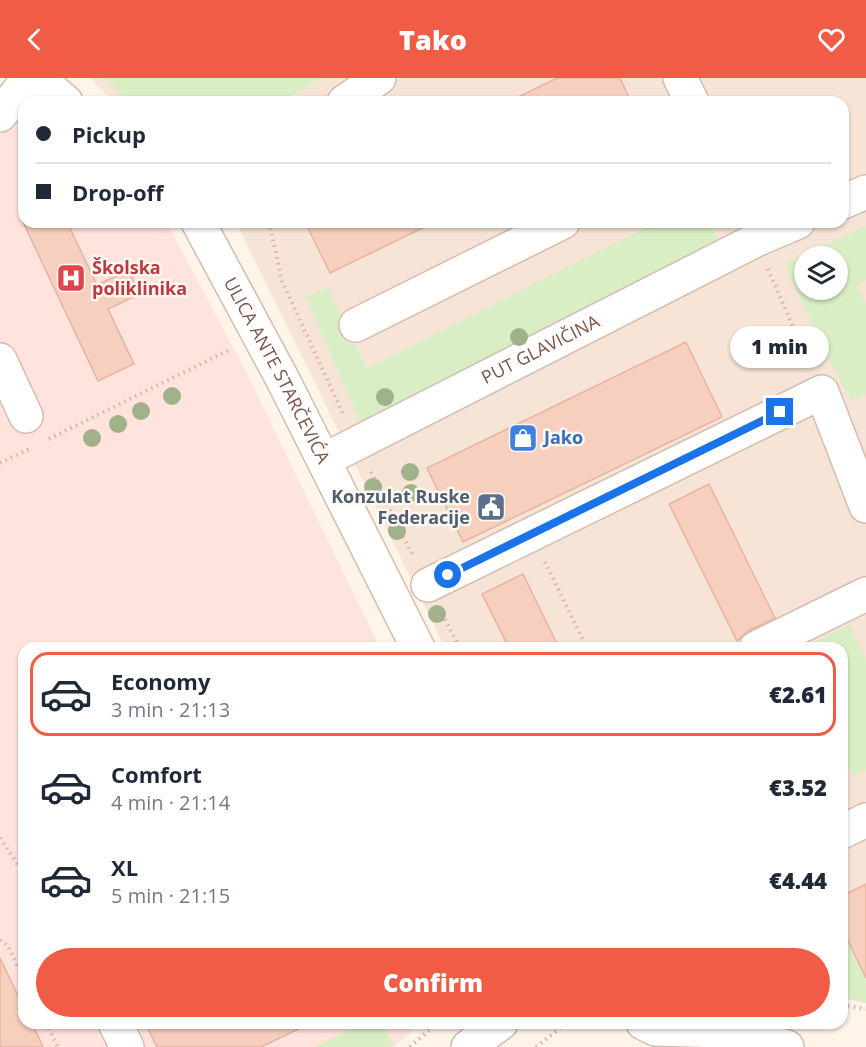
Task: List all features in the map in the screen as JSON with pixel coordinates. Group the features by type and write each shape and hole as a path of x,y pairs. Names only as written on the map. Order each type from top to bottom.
{"street":[{"path":"0,115 29,78"},
{"path":"38,78 59,96"},
{"path":"353,96 379,78"},
{"path":"680,78 689,96"},
{"path":"849,199 866,192"},
{"name":"ULICA ANTE STARČEVIĆA","path":"201,228 324,460 415,642"},
{"path":"356,325 551,228"},
{"name":"PUT GLAVIČINA","path":"324,460 726,256 754,231"},
{"path":"0,360 34,429"},
{"path":"428,585 822,392 866,506"},
{"path":"768,642 866,594"},
{"path":"848,829 866,820"},
{"path":"118,1029 127,1047"},
{"path":"468,1047 493,1029"},
{"path":"655,1029 722,1031 787,1047"}],"path":[{"path":"754,231 772,281 822,392"},
{"path":"34,429 258,335"},
{"path":"0,463 31,448"},
{"path":"531,534 583,642"},
{"path":"0,838 18,865"},
{"path":"0,940 8,946 18,967"},
{"path":"848,1006 866,1009"},
{"path":"49,1029 58,1047"},
{"path":"410,1047 431,1029"},
{"path":"536,1047 559,1029"}],"shaded area":[{"path":"90,78 866,78 866,1003 848,999 848,642 442,642 239,228 849,228 849,96 109,96"},
{"path":"0,94 18,108 18,228 170,228 245,370 377,642 18,642 18,1029 411,1029 412,1031 393,1047 0,1047"}],"green space":[{"path":"105,78 321,78 292,96 122,96"},
{"path":"866,226 866,280 857,285 866,305 866,394 850,401 801,300 848,300 848,246 823,246"},
{"path":"645,228 713,228 726,256 367,438 306,297 328,288 367,369"},
{"path":"794,259 794,285 784,264"},
{"path":"849,625 866,658 866,771 853,776 848,766 848,642 814,642"},
{"path":"848,941 861,969 866,967 866,1003 848,999"},
{"path":"351,1029 385,1029 394,1044 388,1047 314,1047"}],"building":[{"path":"557,78 620,78 628,96 520,96"},
{"name":"Školska poliklinika","path":"26,228 70,228 97,285 128,270 140,294 108,309 134,364 98,381"},
{"path":"308,228 423,228 330,273"},
{"path":"686,342 722,417 463,542 427,468"},
{"path":"709,484 775,618 748,631 737,641 669,504"},
{"path":"523,574 556,642 506,642 482,594"},
{"path":"866,884 866,978 848,940 848,893"},
{"path":"0,958 18,996 18,1029 35,1029 43,1047 0,1047"},
{"path":"148,1029 298,1029 261,1047 157,1047"}],"place":[{"name":"Školska poliklinika","path":"71,278"},
{"name":"Jako","path":"523,438"},
{"name":"Konzulat Ruske Federacije","path":"491,507"}],"route":[{"path":"448,575 780,412"}]}
